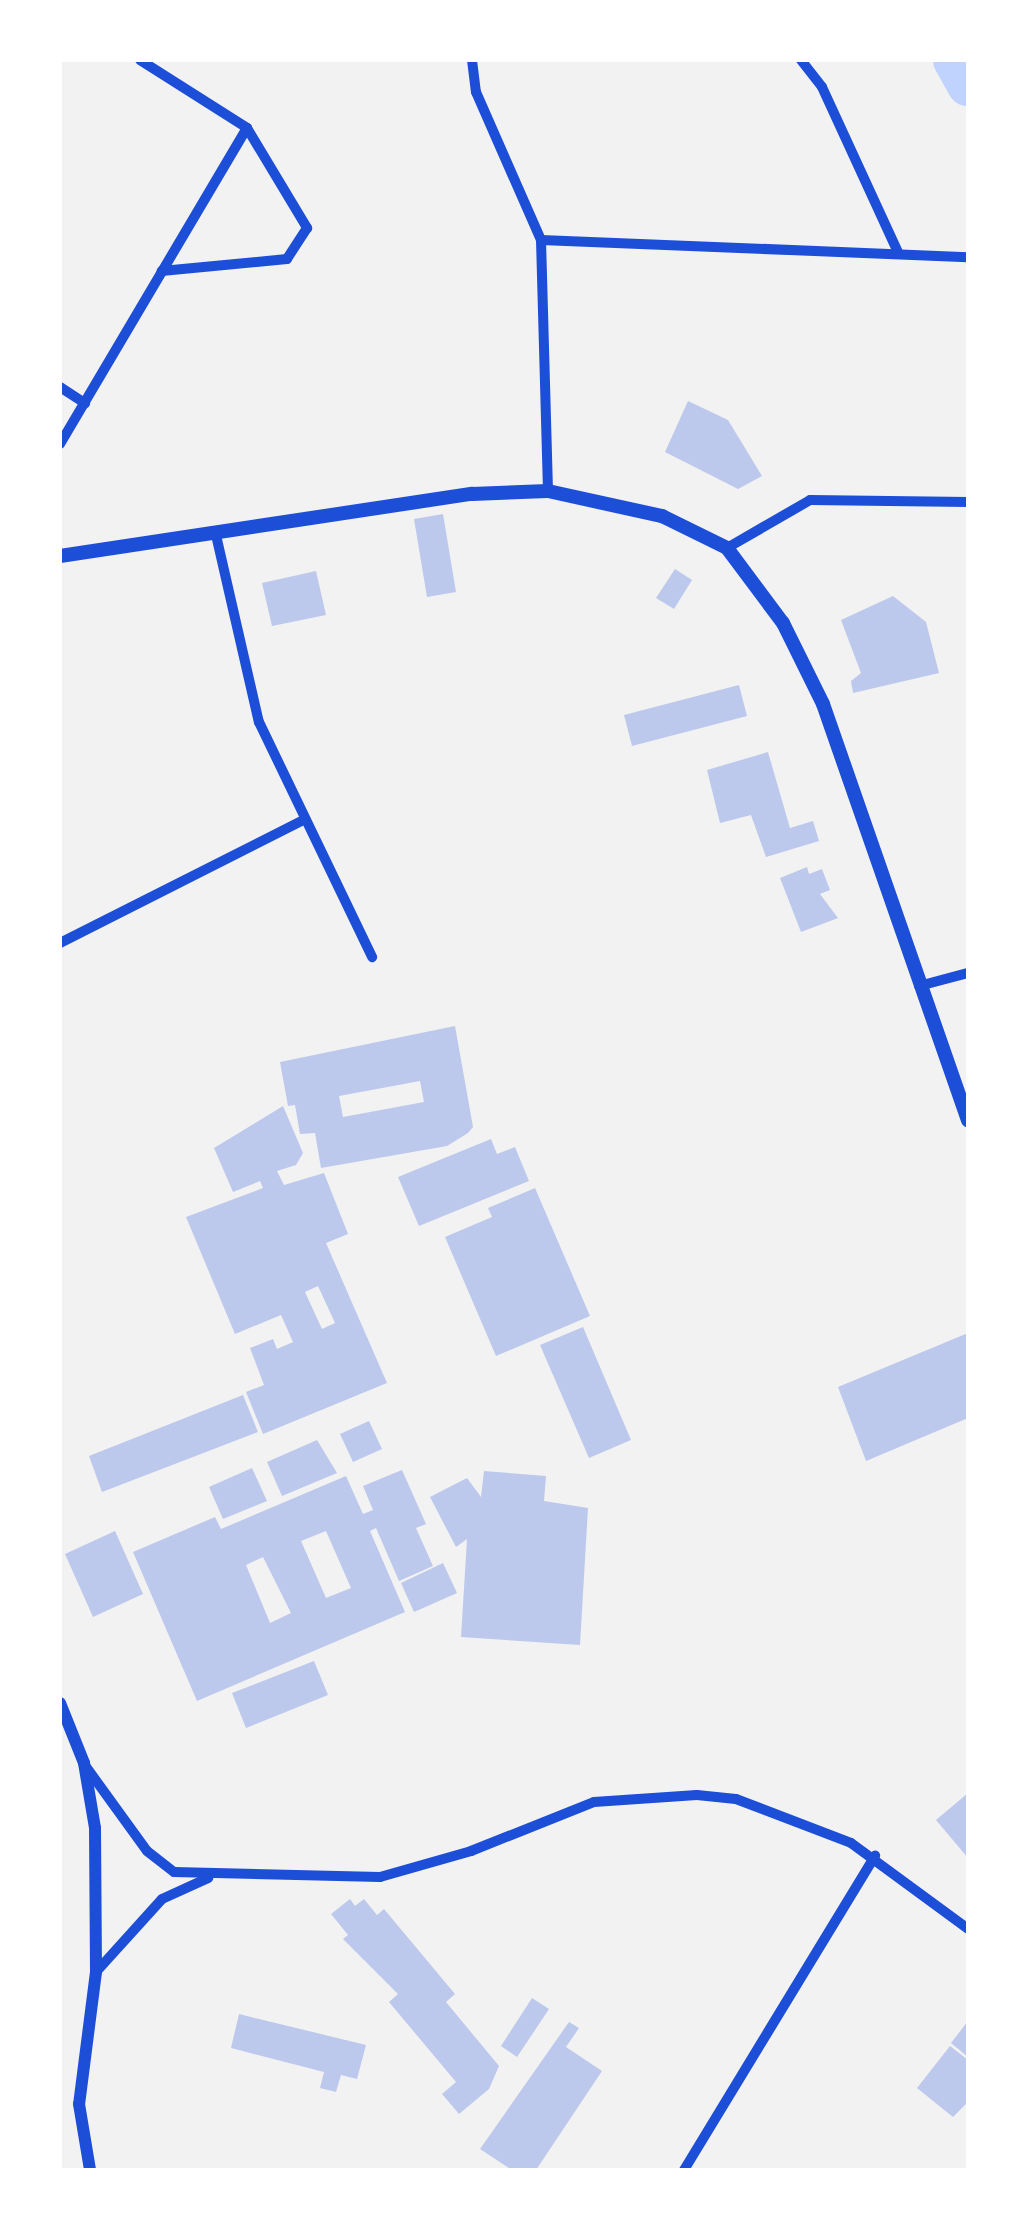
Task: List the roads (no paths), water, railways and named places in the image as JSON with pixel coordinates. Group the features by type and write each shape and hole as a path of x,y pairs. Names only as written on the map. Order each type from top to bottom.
{"main road":[{"path":"60,556 472,494 548,491 662,516 727,548 783,622 823,704 968,1122"}],"street":[{"path":"140,60 247,128 299,208 306,228 298,250 269,264 162,271"},
{"path":"472,60 476,92 541,240 548,491"},
{"path":"802,60 822,87 898,252"},
{"path":"60,444 247,128"},
{"path":"541,240 968,257"},
{"path":"60,387 84,402"},
{"path":"727,548 810,500 968,502"},
{"path":"216,535 259,722 372,957"},
{"path":"60,943 304,820"},
{"path":"920,986 968,972"},
{"path":"60,1703 84,1764 95,1828 96,1972 79,2104 90,2170"},
{"path":"84,1764 159,1863 210,1877 396,1875 594,1802 652,1793 736,1799 875,1856 968,1930"},
{"path":"684,2170 875,1856"},
{"path":"96,1972 162,1899 210,1877"}],"waterway":[{"path":"954,60 968,85"}]}
